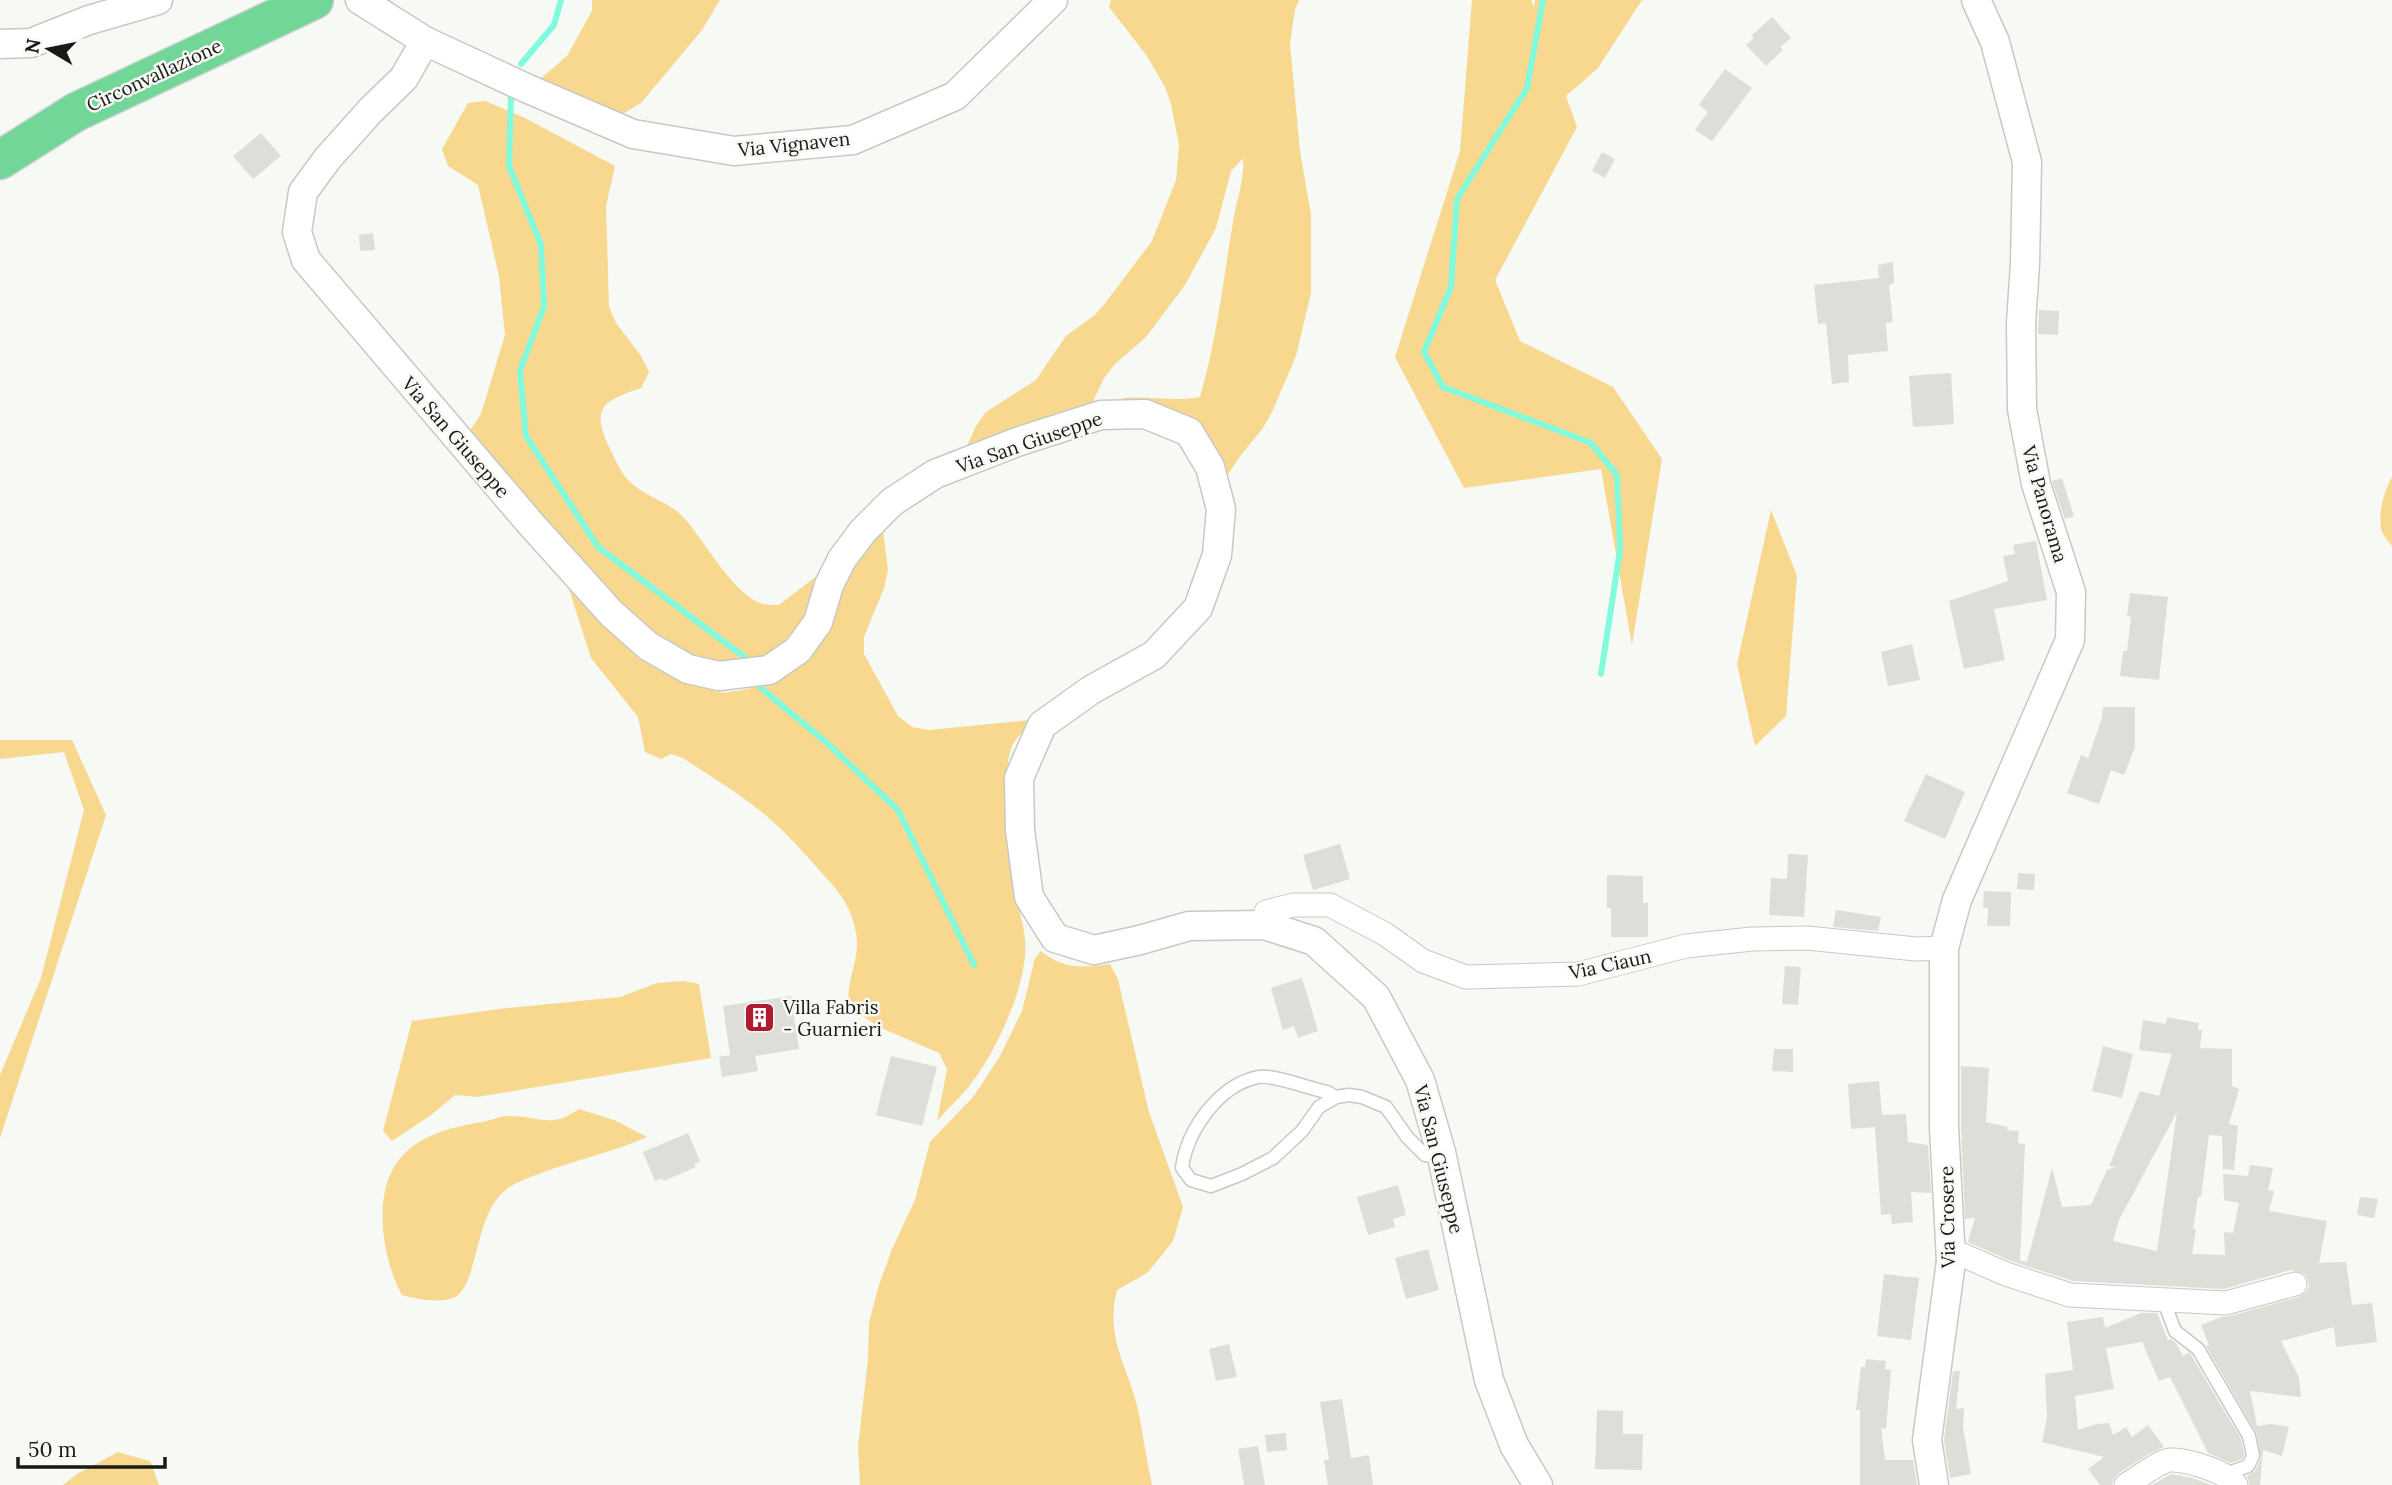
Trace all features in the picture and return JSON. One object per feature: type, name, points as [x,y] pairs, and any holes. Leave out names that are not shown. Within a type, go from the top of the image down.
[{"type":"highway","name":"Circonvallazione","points":[[0,160],[76,112],[314,0]]},
{"type":"street","points":[[0,44],[32,43],[89,20],[159,0]]},
{"type":"street","name":"Via Vignaven","points":[[425,41],[633,134],[734,152],[852,140],[955,96],[1054,0]]},
{"type":"street","name":"Via Panorama","points":[[1944,948],[1957,900],[2070,640],[2071,593],[2036,484],[2022,409],[2021,323],[2027,162],[1995,42],[1976,0]]},
{"type":"street","points":[[363,1],[425,41]]},
{"type":"street","name":"Via San Giuseppe","points":[[425,41],[404,78],[370,110],[303,192],[297,232],[306,260],[530,523],[611,613],[648,646],[688,669],[719,676],[769,670],[798,650],[817,622],[829,586],[842,559],[863,531],[892,502],[935,474],[1017,442],[1101,415],[1145,414],[1189,432],[1210,467],[1221,509],[1217,555],[1198,608],[1154,655],[1091,690],[1042,725],[1019,778],[1020,830],[1029,897],[1055,938],[1094,950],[1189,926],[1264,925],[1314,941],[1376,998],[1420,1080],[1442,1157],[1489,1380],[1514,1445],[1538,1485]]},
{"type":"street","name":"Via Ciaun","points":[[1264,925],[1266,912],[1293,905],[1330,905],[1385,934],[1423,961],[1465,977],[1578,974],[1686,946],[1752,939],[1807,938],[1916,949],[1944,948]]},
{"type":"street","name":"Via Crosere","points":[[1934,1485],[1927,1440],[1951,1261],[1944,1127],[1944,948]]},
{"type":"street","points":[[1951,1250],[2006,1274],[2070,1296],[2226,1303],[2295,1284]]},
{"type":"street","points":[[2126,1485],[2168,1460],[2186,1462],[2231,1480]]},
{"type":"lane","points":[[1336,1097],[1327,1092],[1260,1076],[1242,1084],[1218,1098],[1192,1133],[1184,1153],[1182,1168],[1191,1180],[1211,1186],[1242,1174],[1273,1158],[1303,1131],[1319,1107],[1336,1097],[1349,1095],[1362,1097],[1386,1107],[1407,1137],[1425,1155],[1442,1157]]},
{"type":"lane","points":[[2163,1299],[2175,1331],[2198,1349],[2249,1436],[2253,1456],[2248,1466],[2231,1480]]},
{"type":"shaded area","points":[[592,0],[720,0],[702,30],[641,103],[616,118],[532,86],[567,56],[592,11]]},
{"type":"shaded area","points":[[1111,0],[1299,0],[1295,9],[1290,44],[1300,151],[1311,215],[1311,293],[1296,356],[1272,412],[1215,493],[1200,450],[1118,415],[1124,398],[1200,397],[1215,332],[1234,214],[1242,182],[1243,158],[1231,171],[1216,228],[1185,285],[1146,337],[1115,364],[1104,378],[1084,421],[961,459],[976,426],[986,412],[1036,380],[1066,336],[1095,315],[1106,302],[1152,241],[1176,180],[1179,145],[1165,87],[1147,56],[1109,7]]},
{"type":"shaded area","points":[[1472,0],[1531,0],[1534,7],[1535,0],[1642,0],[1598,68],[1566,96],[1577,127],[1495,280],[1520,341],[1613,387],[1662,459],[1632,645],[1601,469],[1464,488],[1395,357],[1460,151]]},
{"type":"shaded area","points":[[485,101],[523,117],[615,166],[606,206],[609,307],[616,323],[641,356],[649,372],[641,388],[608,403],[601,417],[605,437],[624,476],[637,488],[678,512],[731,579],[752,599],[763,604],[779,605],[818,575],[812,604],[798,626],[778,648],[755,663],[715,668],[650,637],[453,427],[471,429],[481,414],[505,335],[499,276],[478,185],[448,166],[442,149],[468,103]]},
{"type":"shaded area","points":[[2392,477],[2392,546],[2382,532],[2380,519],[2386,489]]},
{"type":"shaded area","points":[[1771,510],[1797,576],[1786,716],[1755,746],[1737,664]]},
{"type":"shaded area","points":[[883,530],[888,570],[884,588],[864,637],[864,654],[898,716],[912,727],[929,730],[1040,719],[1016,740],[1011,749],[1006,780],[1010,843],[1025,940],[1023,971],[1012,1007],[996,1044],[976,1077],[937,1121],[947,1069],[939,1053],[879,1027],[849,1007],[849,988],[857,943],[854,923],[843,898],[788,836],[746,800],[683,758],[671,754],[661,759],[645,752],[638,717],[591,658],[567,583],[610,631],[682,681],[723,693],[748,689],[788,674],[829,625],[849,576],[868,540]]},
{"type":"shaded area","points":[[0,740],[72,740],[106,815],[0,1138],[0,1075],[41,978],[84,810],[64,752],[0,759]]},
{"type":"shaded area","points":[[1041,951],[1057,961],[1073,966],[1110,964],[1118,979],[1149,1112],[1183,1207],[1173,1241],[1147,1273],[1117,1290],[1114,1306],[1115,1335],[1137,1405],[1152,1485],[860,1485],[858,1447],[868,1359],[869,1323],[878,1288],[892,1249],[915,1200],[930,1142],[974,1096],[1000,1056],[1022,1011],[1035,958]]},
{"type":"shaded area","points":[[684,981],[699,984],[711,1058],[477,1097],[455,1095],[392,1141],[383,1131],[412,1021],[620,997],[657,983]]},
{"type":"shaded area","points":[[579,1109],[614,1120],[647,1137],[511,1186],[496,1200],[488,1214],[463,1290],[455,1297],[442,1300],[402,1295],[392,1273],[386,1247],[383,1209],[389,1179],[396,1164],[407,1152],[419,1142],[448,1129],[507,1116],[560,1119]]},
{"type":"shaded area","points":[[118,1452],[150,1461],[159,1485],[63,1485],[77,1474]]},
{"type":"building","points":[[1772,17],[1791,38],[1780,47],[1783,50],[1766,66],[1746,45],[1754,38],[1751,36]]},
{"type":"building","points":[[1725,69],[1752,88],[1712,141],[1695,130],[1708,112],[1699,105]]},
{"type":"building","points":[[261,133],[281,156],[253,179],[233,156]]},
{"type":"building","points":[[1602,152],[1615,159],[1605,178],[1592,171]]},
{"type":"building","points":[[373,233],[375,250],[360,251],[359,235]]},
{"type":"building","points":[[1893,262],[1894,283],[1889,285],[1893,322],[1886,323],[1888,351],[1848,355],[1849,382],[1832,384],[1826,323],[1818,324],[1814,285],[1879,278],[1878,265]]},
{"type":"building","points":[[2039,310],[2059,311],[2058,335],[2038,334]]},
{"type":"building","points":[[1951,373],[1954,424],[1913,427],[1909,376]]},
{"type":"building","points":[[2062,478],[2074,516],[2065,519],[2052,481]]},
{"type":"building","points":[[2036,541],[2047,600],[1994,609],[2005,660],[1964,669],[1949,601],[2008,581],[2003,556],[2015,554],[2013,545]]},
{"type":"building","points":[[2130,593],[2168,597],[2159,680],[2120,676],[2123,651],[2127,651],[2131,617],[2127,616]]},
{"type":"building","points":[[1912,644],[1920,680],[1888,686],[1881,652]]},
{"type":"building","points":[[2103,707],[2135,707],[2135,747],[2124,775],[2111,770],[2099,804],[2067,793],[2081,755],[2088,758],[2102,718]]},
{"type":"building","points":[[1926,774],[1965,792],[1945,839],[1904,821]]},
{"type":"building","points":[[1340,844],[1350,879],[1313,890],[1303,855]]},
{"type":"building","points":[[1788,854],[1808,855],[1804,917],[1769,915],[1771,878],[1787,879]]},
{"type":"building","points":[[2018,873],[2035,874],[2034,890],[2017,889]]},
{"type":"building","points":[[1607,875],[1643,876],[1643,903],[1648,903],[1648,937],[1611,937],[1611,908],[1607,908]]},
{"type":"building","points":[[1984,891],[2011,892],[2010,926],[1987,926],[1988,908],[1983,908]]},
{"type":"building","points":[[1836,910],[1881,917],[1878,931],[1833,927]]},
{"type":"building","points":[[1785,966],[1801,967],[1798,1005],[1782,1004]]},
{"type":"building","points":[[1302,978],[1318,1031],[1298,1038],[1294,1026],[1283,1030],[1271,988]]},
{"type":"building","name":"Villa Fabris - Guarnieri","points":[[791,996],[799,1049],[755,1056],[758,1071],[722,1077],[719,1057],[730,1055],[723,1006]]},
{"type":"building","points":[[2167,1017],[2199,1023],[2198,1030],[2202,1030],[2200,1048],[2232,1049],[2232,1086],[2239,1089],[2229,1124],[2238,1126],[2234,1170],[2223,1169],[2222,1136],[2209,1135],[2201,1197],[2198,1197],[2193,1229],[2196,1229],[2192,1254],[2225,1255],[2224,1232],[2233,1233],[2239,1203],[2224,1200],[2223,1174],[2248,1176],[2250,1165],[2273,1168],[2268,1190],[2274,1191],[2269,1211],[2327,1221],[2319,1263],[2346,1262],[2352,1305],[2372,1303],[2377,1342],[2336,1347],[2334,1327],[2281,1341],[2299,1378],[2301,1397],[2250,1391],[2257,1426],[2272,1424],[2289,1427],[2282,1456],[2263,1450],[2260,1485],[2250,1485],[2247,1476],[2255,1471],[2261,1459],[2257,1434],[2206,1346],[2209,1345],[2201,1325],[2221,1317],[2299,1297],[2309,1287],[2304,1274],[2291,1270],[2224,1289],[2073,1281],[2011,1261],[1968,1242],[1975,1218],[1965,1219],[1961,1066],[1989,1068],[1986,1122],[2008,1127],[2007,1130],[2019,1131],[2018,1143],[2025,1144],[2020,1261],[2027,1262],[2052,1168],[2062,1207],[2091,1205],[2107,1170],[2116,1167],[2109,1166],[2140,1091],[2159,1096],[2172,1054],[2139,1050],[2143,1020],[2166,1024]],"holes":[[[2177,1112],[2157,1251],[2113,1241],[2119,1220]]]},
{"type":"building","points":[[2103,1046],[2133,1054],[2122,1098],[2092,1091]]},
{"type":"building","points":[[1774,1049],[1793,1049],[1793,1072],[1772,1071]]},
{"type":"building","points":[[891,1056],[937,1067],[922,1126],[876,1115]]},
{"type":"building","points":[[1879,1081],[1882,1115],[1906,1114],[1908,1142],[1928,1145],[1931,1193],[1911,1192],[1913,1222],[1892,1224],[1891,1214],[1881,1215],[1875,1127],[1851,1129],[1848,1084]]},
{"type":"building","points":[[688,1133],[700,1161],[694,1164],[696,1167],[664,1181],[662,1178],[655,1181],[643,1152]]},
{"type":"building","points":[[1398,1185],[1406,1215],[1393,1219],[1395,1227],[1368,1235],[1357,1197]]},
{"type":"building","points":[[2360,1197],[2378,1199],[2374,1218],[2357,1215]]},
{"type":"building","points":[[1428,1249],[1439,1290],[1406,1299],[1395,1258]]},
{"type":"building","points":[[1884,1274],[1919,1278],[1911,1340],[1877,1336]]},
{"type":"building","points":[[2141,1313],[2157,1313],[2168,1340],[2176,1343],[2183,1356],[2189,1353],[2191,1355],[2241,1439],[2244,1455],[2242,1459],[2231,1463],[2208,1453],[2170,1377],[2159,1381],[2142,1342],[2106,1348],[2114,1389],[2075,1396],[2078,1430],[2109,1423],[2113,1435],[2126,1427],[2132,1437],[2148,1425],[2164,1447],[2119,1473],[2112,1485],[2100,1485],[2088,1469],[2104,1457],[2042,1442],[2047,1418],[2045,1374],[2073,1370],[2067,1322],[2103,1317],[2105,1328]]},
{"type":"building","points":[[1229,1344],[1237,1377],[1216,1381],[1209,1349]]},
{"type":"building","points":[[1866,1359],[1886,1361],[1885,1369],[1891,1370],[1886,1429],[1881,1428],[1885,1460],[1913,1460],[1917,1485],[1860,1485],[1860,1410],[1856,1410],[1861,1367],[1865,1367]]},
{"type":"building","points":[[1953,1371],[1960,1371],[1956,1409],[1964,1408],[1963,1427],[1971,1474],[1950,1478],[1944,1440]]},
{"type":"building","points":[[1342,1399],[1351,1458],[1369,1455],[1373,1485],[1328,1485],[1324,1460],[1329,1460],[1320,1402]]},
{"type":"building","points":[[1597,1410],[1623,1411],[1623,1434],[1643,1434],[1642,1470],[1595,1469]]},
{"type":"building","points":[[1286,1433],[1287,1450],[1267,1452],[1265,1435]]},
{"type":"building","points":[[1258,1446],[1265,1485],[1244,1485],[1238,1449]]},
{"type":"building","points":[[2172,1474],[2192,1478],[2212,1485],[2152,1485]]},
{"type":"waterway","points":[[521,64],[554,25],[561,0]]},
{"type":"waterway","points":[[1543,0],[1527,88],[1457,199],[1451,287],[1424,352],[1443,387],[1591,443],[1617,475],[1620,550],[1601,674]]},
{"type":"waterway","points":[[511,94],[509,166],[541,245],[544,306],[520,371],[526,436],[598,547],[747,659]]},
{"type":"waterway","points":[[761,688],[828,744],[898,810],[974,965]]},
{"type":"place","name":"Villa Fabris - Guarnieri","points":[[760,1018]]}]
